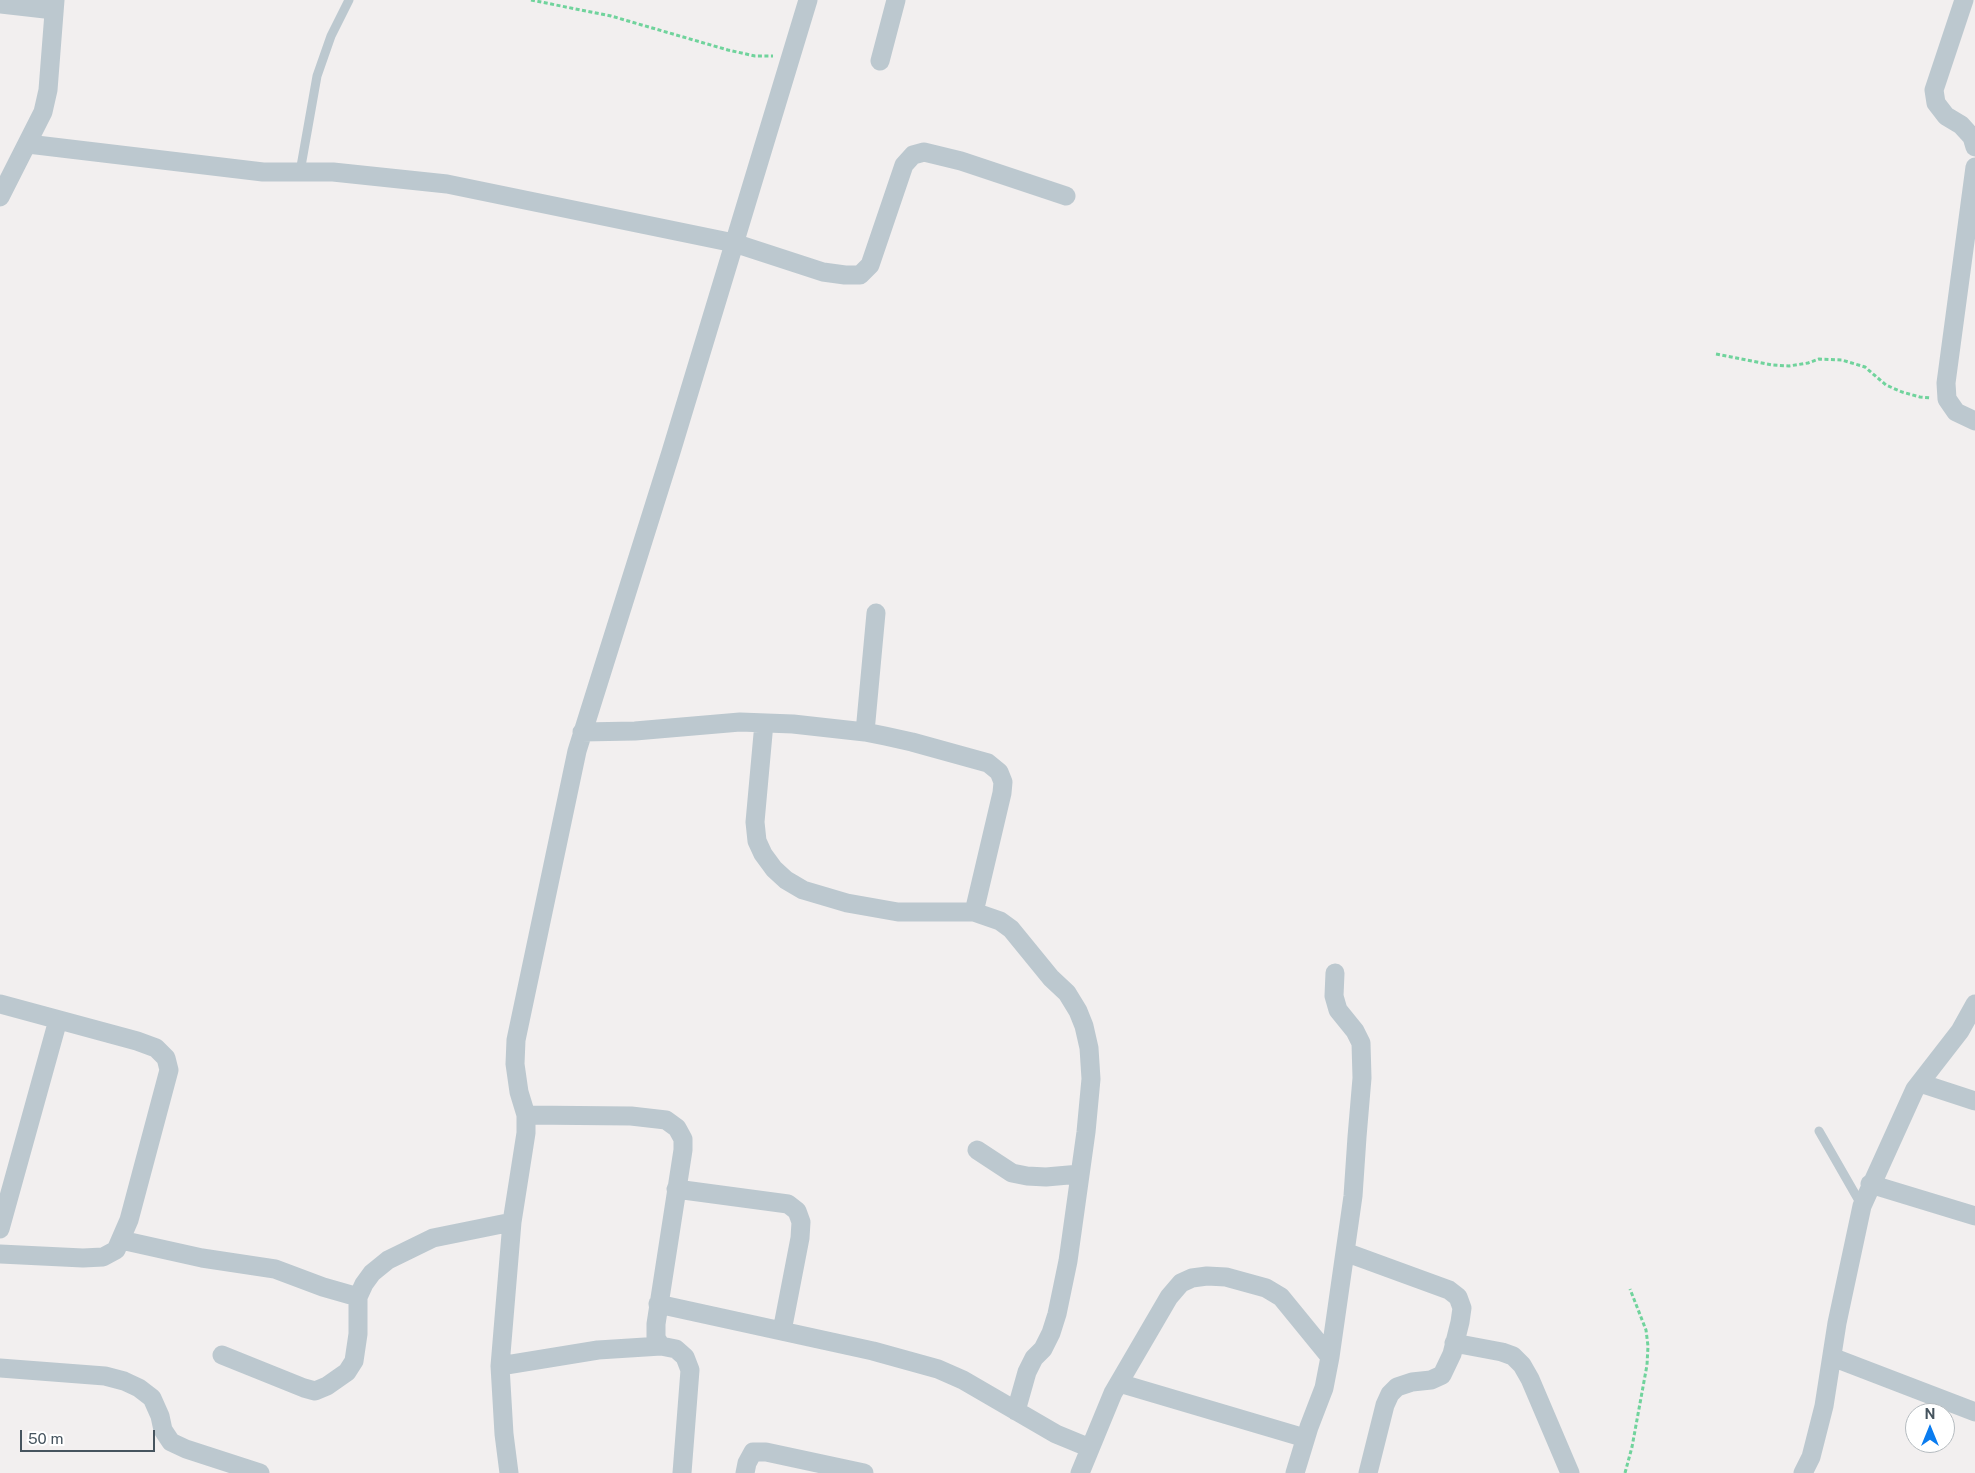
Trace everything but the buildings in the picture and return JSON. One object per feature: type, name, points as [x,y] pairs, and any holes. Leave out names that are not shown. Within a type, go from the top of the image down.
[{"type":"street","points":[[509,1473],[504,1434],[500,1366],[512,1222],[526,1133],[526,1115],[519,1092],[515,1064],[516,1040],[582,732],[672,452],[808,0]]},
{"type":"street","points":[[880,60],[896,0]]},
{"type":"street","points":[[1964,0],[1934,90],[1936,103],[1946,116],[1961,126],[1972,137],[1975,147]]},
{"type":"street","points":[[0,4],[54,5],[48,90],[43,112],[0,198]]},
{"type":"street","points":[[28,144],[263,172],[363,174],[447,184],[734,243],[823,272],[860,275],[870,266],[904,165],[913,155],[924,152],[961,161],[1066,196]]},
{"type":"street","points":[[1975,167],[1946,383],[1947,399],[1956,412],[1975,421]]},
{"type":"street","points":[[865,732],[876,613]]},
{"type":"street","points":[[582,732],[635,731],[740,722],[764,723],[865,732],[912,742],[988,763],[1000,772],[1003,782],[1002,793],[974,912]]},
{"type":"street","points":[[764,723],[755,822],[757,841],[763,854],[774,869],[786,880],[803,890],[822,897],[898,912],[974,912],[1000,921],[1011,930],[1051,978],[1067,994],[1078,1011],[1084,1026],[1089,1048],[1091,1079],[1086,1132],[1068,1261],[1058,1314],[1043,1350],[1034,1358],[1027,1372],[1016,1411]]},
{"type":"street","points":[[1295,1473],[1305,1438],[1324,1388],[1353,1196],[1362,1060],[1361,1043],[1355,1031],[1338,1010],[1334,996],[1335,973]]},
{"type":"street","points":[[0,1004],[156,1048],[166,1058],[169,1070],[129,1220],[116,1250],[103,1256],[84,1258],[0,1254]]},
{"type":"street","points":[[1803,1473],[1811,1457],[1817,1437],[1824,1406],[1836,1323],[1862,1206],[1870,1184],[1915,1089],[1960,1031],[1975,1004]]},
{"type":"street","points":[[0,1229],[58,1020]]},
{"type":"street","points":[[1920,1083],[1975,1101]]},
{"type":"street","points":[[526,1115],[631,1116],[666,1120],[677,1128],[683,1138],[658,1304],[656,1338],[661,1346]]},
{"type":"street","points":[[977,1150],[1007,1170],[1027,1176],[1080,1174]]},
{"type":"street","points":[[1870,1184],[1975,1216]]},
{"type":"street","points":[[676,1190],[788,1204],[796,1211],[801,1222],[800,1238],[782,1331]]},
{"type":"street","points":[[222,1355],[304,1388],[315,1390],[327,1386],[346,1372],[354,1361],[358,1334],[358,1297],[372,1273],[388,1260],[433,1238],[512,1222]]},
{"type":"street","points":[[121,1240],[202,1258],[275,1269],[358,1297]]},
{"type":"street","points":[[1345,1252],[1433,1284],[1458,1297],[1462,1308],[1454,1343],[1442,1375],[1431,1380],[1412,1382],[1397,1387],[1390,1394],[1385,1405],[1368,1473]]},
{"type":"street","points":[[1080,1473],[1113,1393],[1169,1297],[1181,1283],[1192,1278],[1207,1276],[1226,1277],[1266,1288],[1281,1297],[1330,1357]]},
{"type":"street","points":[[658,1304],[900,1358],[938,1369],[963,1380],[1056,1434],[1090,1448]]},
{"type":"street","points":[[1454,1343],[1502,1352],[1513,1356],[1522,1365],[1530,1379],[1570,1473]]},
{"type":"street","points":[[500,1366],[598,1350],[661,1346],[676,1350],[685,1357],[690,1370],[682,1473]]},
{"type":"street","points":[[1832,1357],[1975,1412]]},
{"type":"street","points":[[0,1368],[105,1376],[124,1381],[139,1388],[152,1398],[164,1430],[171,1442],[186,1449],[260,1473]]},
{"type":"street","points":[[1119,1382],[1305,1438]]},
{"type":"street","points":[[745,1473],[747,1463],[753,1452],[766,1452],[864,1473]]},
{"type":"lane","points":[[300,172],[317,76],[331,36],[349,0]]},
{"type":"lane","points":[[1819,1131],[1862,1206]]},
{"type":"path","points":[[531,0],[611,16],[755,56],[791,57]]},
{"type":"path","points":[[1716,354],[1780,365],[1808,363],[1820,359],[1842,360],[1865,367],[1886,385],[1902,392],[1920,397],[1947,399]]},
{"type":"path","points":[[1625,1473],[1634,1439],[1647,1365],[1648,1346],[1646,1330],[1630,1289]]}]
